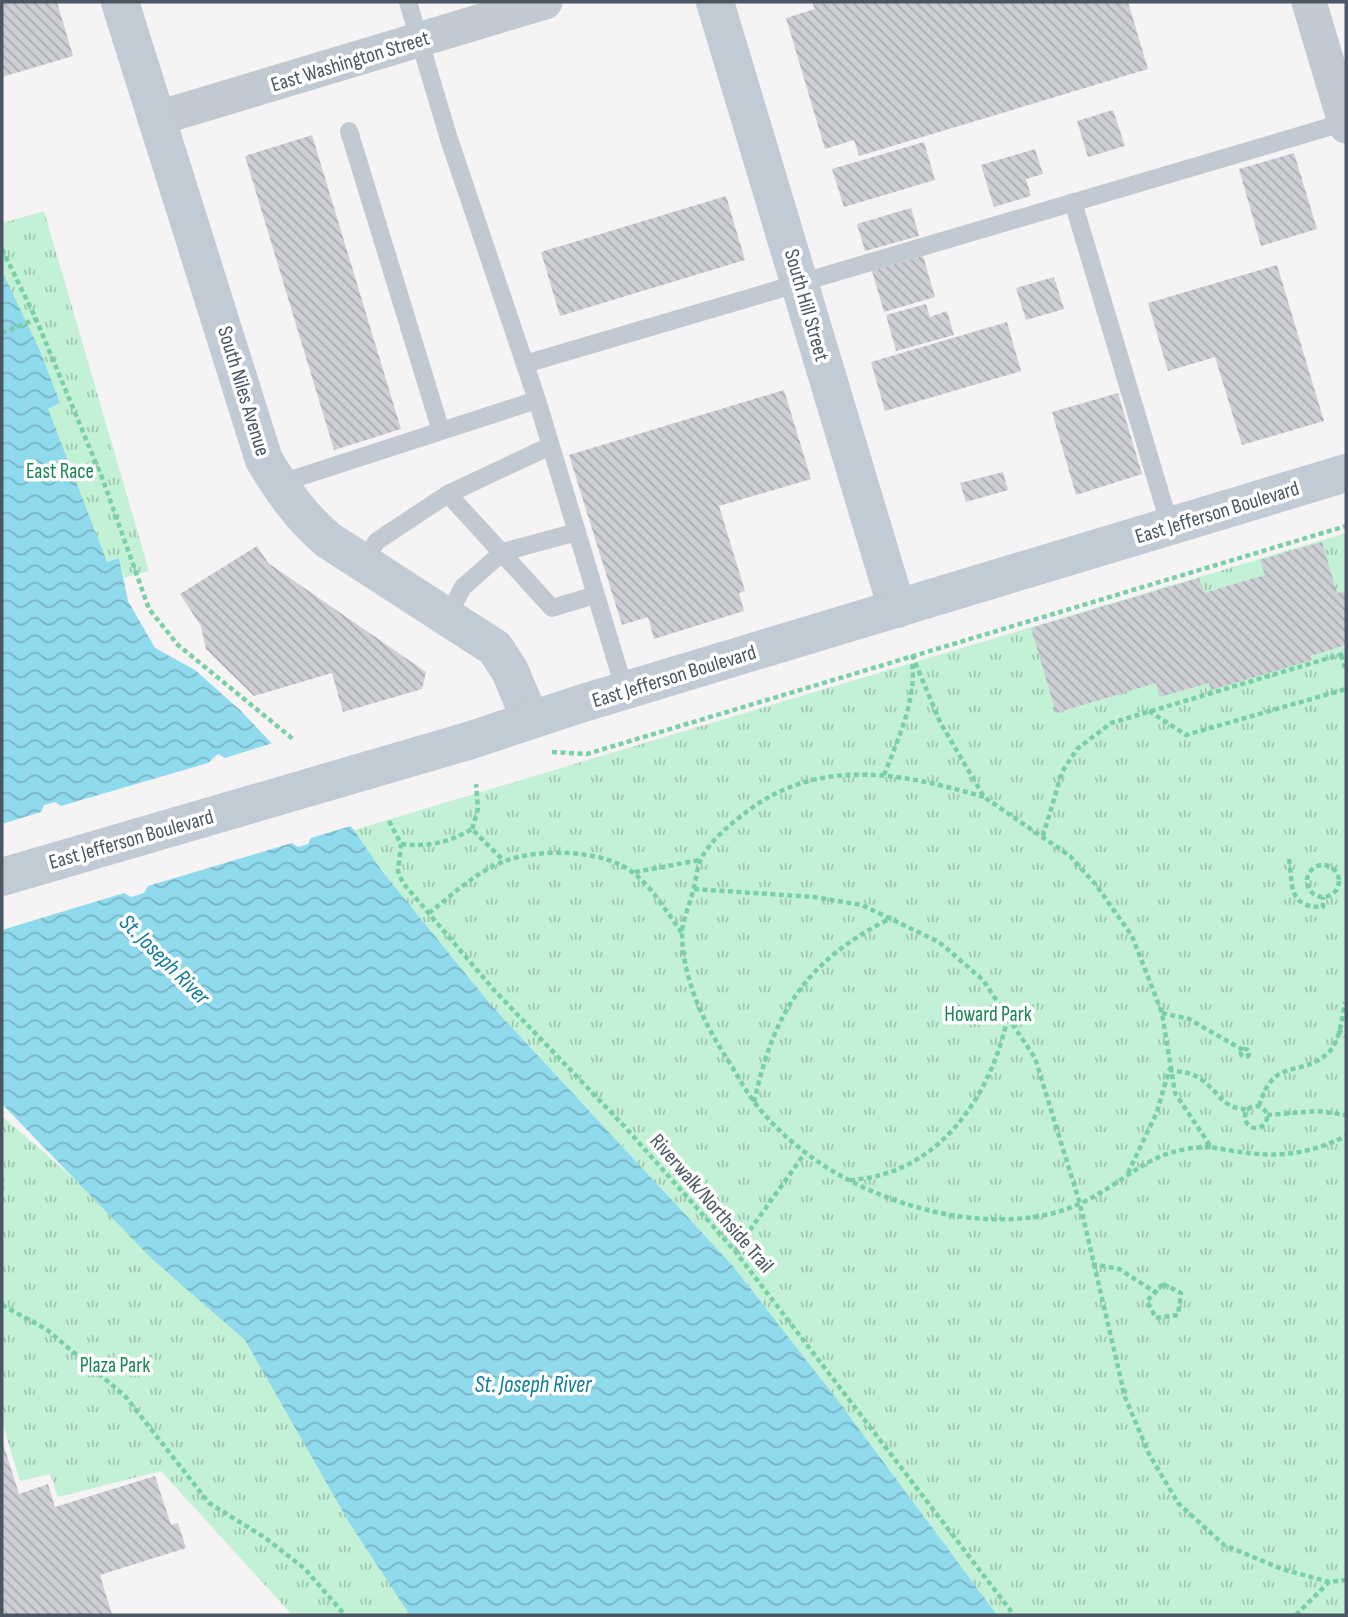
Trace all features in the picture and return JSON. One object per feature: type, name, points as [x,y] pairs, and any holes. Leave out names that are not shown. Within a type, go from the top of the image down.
[{"type":"street","name":"South Niles Avenue","points":[[120,2],[264,460],[278,484],[312,526],[362,562],[448,615],[495,648],[510,671],[530,719]]},
{"type":"street","name":"East Washington Street","points":[[155,119],[545,2]]},
{"type":"street","name":"South Hill Street","points":[[715,2],[897,609]]},
{"type":"street","points":[[1309,2],[1346,123]]},
{"type":"street","name":"East Jefferson Boulevard","points":[[2,877],[468,741],[530,719],[1346,473]]},
{"type":"lane","points":[[408,2],[476,222],[537,400],[625,691]]},
{"type":"lane","points":[[525,364],[1346,123]]},
{"type":"lane","points":[[349,131],[441,431]]},
{"type":"lane","points":[[1073,202],[1170,526]]},
{"type":"lane","points":[[278,484],[537,400]]},
{"type":"lane","points":[[362,562],[377,541],[448,495],[550,446]]},
{"type":"lane","points":[[448,495],[552,608],[595,595]]},
{"type":"lane","points":[[448,615],[463,587],[503,552],[577,532]]},
{"type":"path","points":[[2,248],[36,319],[103,480],[149,610],[178,645],[293,738]]},
{"type":"path","points":[[2,333],[36,319]]},
{"type":"path","points":[[587,754],[1346,526]]},
{"type":"path","points":[[1043,836],[1062,772],[1077,749],[1111,723],[1344,654],[1346,671]]},
{"type":"path","points":[[884,775],[898,742],[912,685],[912,655]]},
{"type":"path","points":[[912,655],[940,722],[984,796]]},
{"type":"path","points":[[1149,711],[1185,735],[1346,689]]},
{"type":"path","points":[[1211,1147],[1175,1093],[1169,1070],[1162,1013],[1132,936],[1116,911],[1070,856],[984,796],[912,778],[884,775],[834,776],[797,783],[764,799],[728,827],[701,860],[682,933],[690,982],[715,1040],[754,1102],[805,1153],[849,1181],[898,1203],[951,1215],[997,1219],[1040,1217],[1080,1204],[1161,1154],[1188,1147],[1211,1147],[1253,1155],[1289,1156],[1330,1144],[1346,1136]]},
{"type":"path","points":[[401,844],[436,845],[472,829],[478,808],[477,784]]},
{"type":"path","name":"Riverwalk/Northside Trail","points":[[389,821],[401,844],[398,871],[403,883],[494,990],[625,1127],[735,1251],[1014,1615]]},
{"type":"path","points":[[472,829],[504,861]]},
{"type":"path","points":[[429,913],[471,880],[504,861],[545,853],[589,854],[634,872],[682,933]]},
{"type":"path","points":[[1289,859],[1293,894],[1303,903],[1315,907],[1323,907],[1323,897]]},
{"type":"path","points":[[634,872],[701,860]]},
{"type":"path","points":[[1323,897],[1309,890],[1306,880],[1310,870],[1325,864],[1338,875]]},
{"type":"path","points":[[1338,875],[1346,872]]},
{"type":"path","points":[[1323,897],[1336,890],[1338,875]]},
{"type":"path","points":[[694,889],[814,897],[862,905],[939,942],[983,980],[1035,1058],[1080,1204],[1125,1398],[1149,1454],[1178,1503],[1224,1545],[1282,1569],[1329,1581],[1346,1580]]},
{"type":"path","points":[[754,1102],[764,1059],[777,1023],[799,988],[831,954],[890,919]]},
{"type":"path","points":[[1259,1107],[1263,1092],[1278,1074],[1314,1062],[1328,1053],[1335,1043],[1345,1002]]},
{"type":"path","points":[[1162,1013],[1189,1018],[1243,1050]]},
{"type":"path","points":[[849,1181],[875,1179],[897,1172],[924,1156],[950,1133],[977,1100],[1003,1037],[1008,1015]]},
{"type":"path","points":[[1338,1030],[1346,1037]]},
{"type":"path","points":[[1169,1070],[1188,1072],[1201,1078],[1224,1105],[1249,1109],[1259,1107]]},
{"type":"path","points":[[1128,1173],[1157,1112],[1169,1070]]},
{"type":"path","points":[[1259,1107],[1267,1115],[1318,1111],[1346,1115]]},
{"type":"path","points":[[1249,1109],[1245,1120],[1253,1128],[1264,1125],[1267,1115]]},
{"type":"path","points":[[735,1251],[805,1153]]},
{"type":"path","points":[[2,1177],[2,1193]]},
{"type":"path","points":[[1092,1264],[1119,1269],[1155,1292]]},
{"type":"path","points":[[1163,1284],[1181,1293],[1178,1315],[1156,1318],[1147,1301],[1155,1292],[1163,1284]]},
{"type":"path","points":[[2,1305],[46,1329],[125,1396],[209,1503],[264,1536],[305,1569],[345,1615]]},
{"type":"path","points":[[1296,1615],[1329,1581]]},
{"type":"green space","name":"East Race","points":[[44,211],[149,571],[124,578],[119,558],[107,562],[2,508],[2,223]]},
{"type":"green space","name":"Howard Park","points":[[1346,533],[1346,1615],[997,1615],[839,1402],[733,1266],[491,1005],[382,871],[354,830]]},
{"type":"green space","name":"Plaza Park","points":[[2,1116],[250,1332],[421,1615],[292,1615],[161,1471],[58,1497],[50,1474],[20,1481],[2,1421]]},
{"type":"water","name":"St. Joseph River","points":[[2,271],[40,351],[60,403],[48,409],[107,562],[119,558],[128,601],[155,648],[195,670],[240,710],[354,830],[382,871],[491,1005],[733,1266],[839,1402],[997,1615],[410,1615],[350,1524],[245,1340],[152,1259],[2,1104]]},
{"type":"pier","points":[[276,742],[354,825],[311,838],[308,844],[298,847],[292,843],[148,886],[144,893],[131,897],[124,893],[2,930],[2,824],[41,812],[44,805],[55,802],[61,806],[208,763],[218,754],[225,758]]},
{"type":"building","points":[[2,2],[57,2],[73,56],[2,77]]},
{"type":"building","points":[[812,2],[1128,2],[1148,69],[859,156],[854,140],[825,149],[786,18],[815,9]]},
{"type":"building","points":[[1113,110],[1125,146],[1088,157],[1077,121]]},
{"type":"building","points":[[312,135],[401,429],[334,450],[245,156]]},
{"type":"building","points":[[924,142],[935,180],[844,207],[832,169]]},
{"type":"building","points":[[1035,149],[1043,174],[1026,179],[1031,196],[994,207],[981,165]]},
{"type":"building","points":[[1294,153],[1317,229],[1261,246],[1239,169]]},
{"type":"building","points":[[726,196],[745,260],[560,316],[541,252]]},
{"type":"building","points":[[911,208],[919,236],[865,251],[857,224]]},
{"type":"building","points":[[923,256],[935,297],[884,312],[872,271]]},
{"type":"building","points":[[1277,265],[1324,421],[1242,445],[1215,357],[1168,371],[1148,303]]},
{"type":"building","points":[[1054,277],[1064,309],[1026,320],[1016,288]]},
{"type":"building","points":[[926,304],[930,317],[947,311],[954,335],[896,351],[886,315]]},
{"type":"building","points":[[1007,322],[1021,371],[885,411],[871,362]]},
{"type":"building","points":[[784,390],[811,479],[719,506],[745,591],[739,593],[744,611],[654,639],[648,617],[622,625],[569,455]]},
{"type":"building","points":[[1118,393],[1142,474],[1076,495],[1052,412]]},
{"type":"building","points":[[1003,472],[1008,490],[966,502],[960,483]]},
{"type":"building","points":[[1322,542],[1337,593],[1346,591],[1346,645],[1310,656],[1312,660],[1211,690],[1209,683],[1160,697],[1156,683],[1056,713],[1031,628],[1199,578],[1204,593],[1265,575],[1260,560]]},
{"type":"building","points":[[257,546],[268,563],[426,672],[422,689],[343,712],[332,673],[254,696],[206,649],[201,626],[180,594]]},
{"type":"building","points":[[2,1440],[19,1494],[48,1484],[55,1507],[155,1476],[171,1525],[178,1523],[186,1548],[100,1575],[112,1615],[2,1615]]}]
